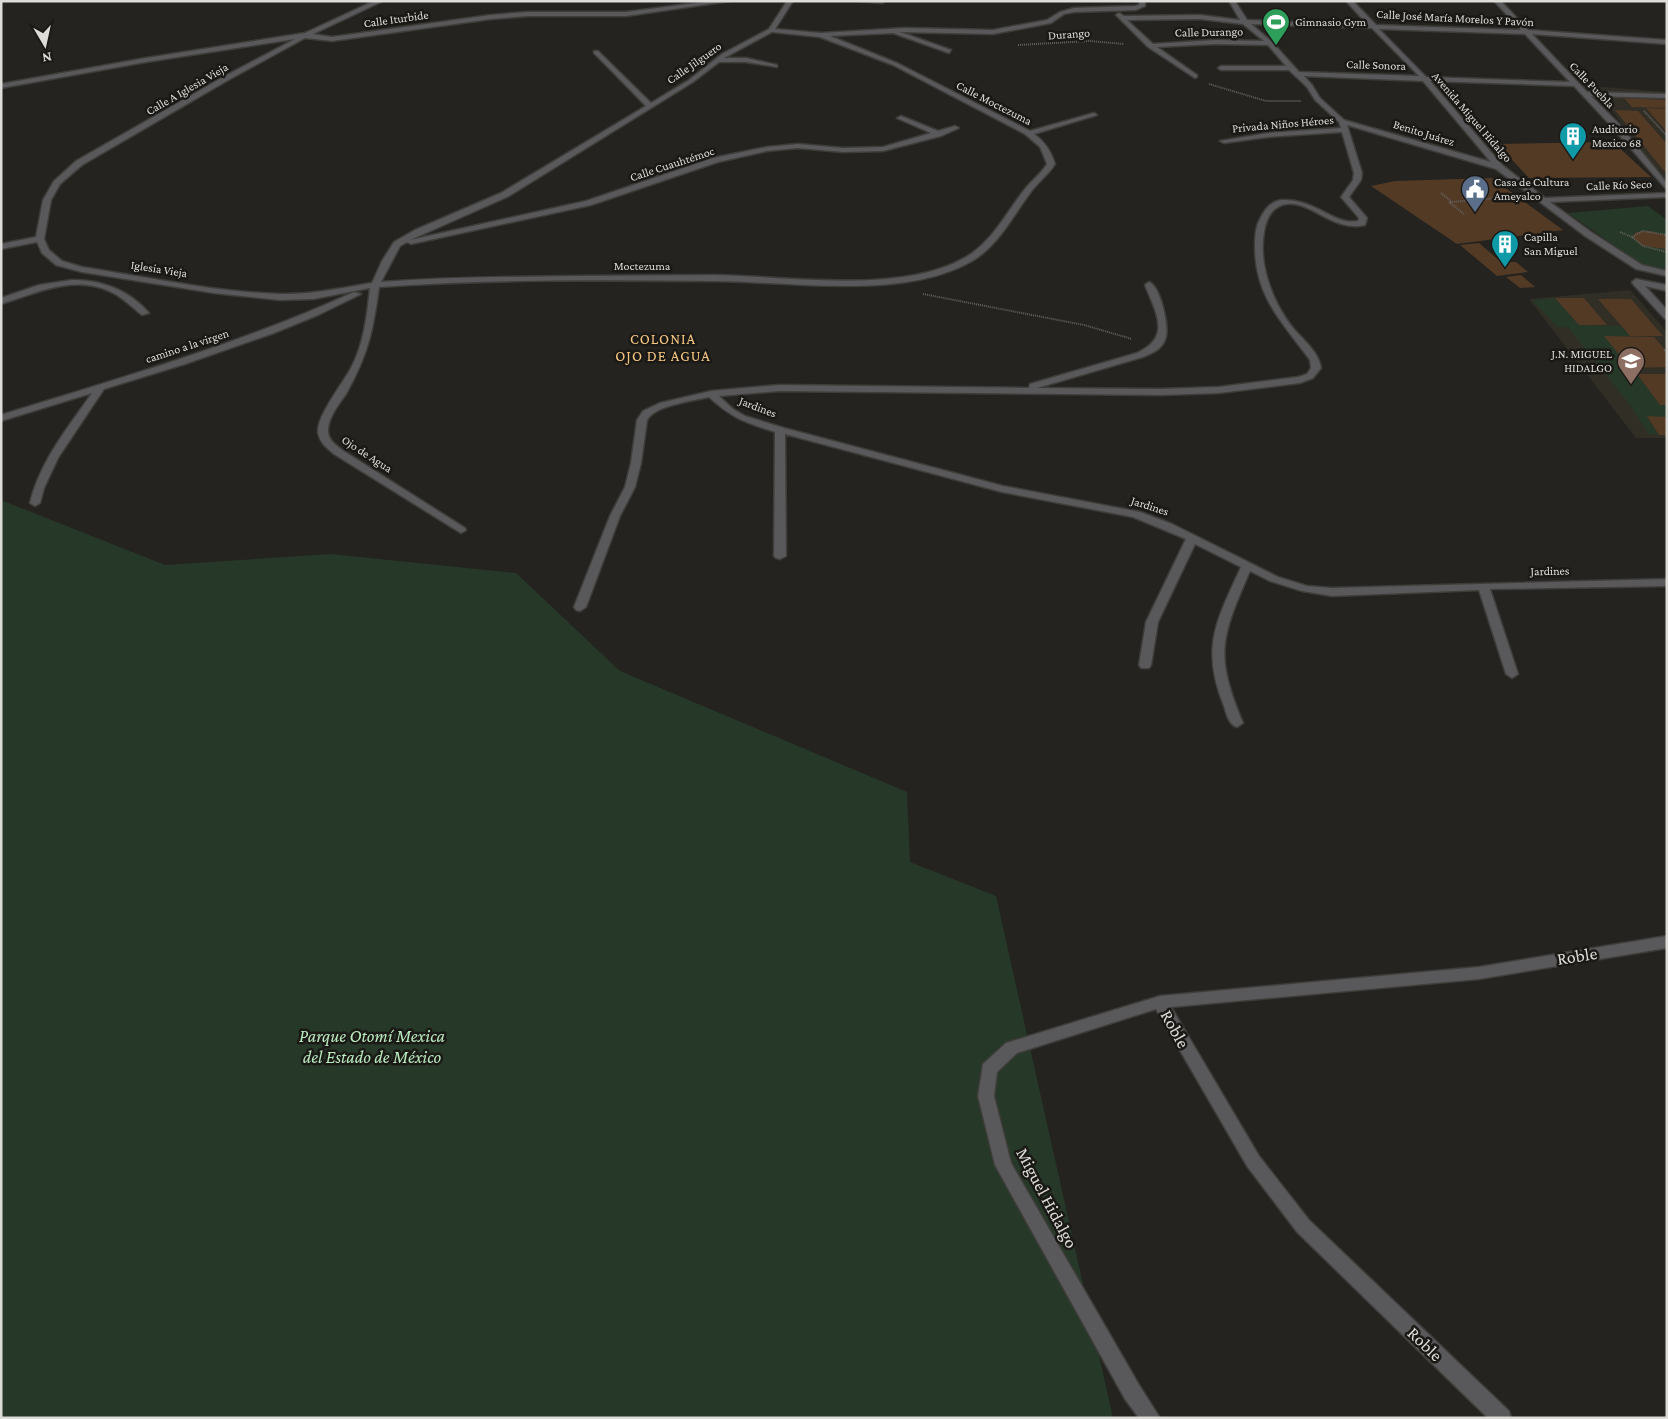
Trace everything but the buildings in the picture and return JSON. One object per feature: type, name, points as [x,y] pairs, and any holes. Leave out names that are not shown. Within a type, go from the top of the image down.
[{"type":"street","points":[[1,86],[146,60],[306,35],[380,1]]},
{"type":"street","name":"Calle Iturbide","points":[[306,35],[332,39],[492,17],[528,14],[626,14],[728,1]]},
{"type":"street","points":[[790,1],[771,30],[821,35],[889,30],[992,32],[1052,21],[1062,13],[1074,10],[1140,7],[1142,1]]},
{"type":"street","points":[[861,1],[882,1]]},
{"type":"street","points":[[1232,1],[1245,22],[1270,43],[1310,86],[1317,99],[1342,121],[1345,130]]},
{"type":"street","name":"Avenida Miguel Hidalgo","points":[[1349,1],[1424,78],[1499,167],[1588,234],[1639,267],[1667,274]]},
{"type":"street","name":"Calle Puebla","points":[[1497,1],[1616,126],[1667,188]]},
{"type":"street","points":[[1114,9],[1150,46],[1175,65],[1195,76]]},
{"type":"street","name":"Calle José María Morelos Y Pavón","points":[[1122,18],[1200,17],[1245,22],[1526,32],[1667,42]]},
{"type":"street","name":"Calle Jilguero","points":[[375,285],[386,261],[398,244],[418,232],[504,195],[691,81],[717,60],[748,41],[771,30]]},
{"type":"street","points":[[889,30],[949,51]]},
{"type":"street","name":"Calle A Iglesia Vieja","points":[[40,239],[47,200],[57,183],[79,163],[306,35]]},
{"type":"street","name":"Calle Moctezuma","points":[[821,35],[895,64],[1029,133],[1049,152],[1051,164],[1044,175],[1029,190],[991,243],[969,259],[942,271],[908,279]]},
{"type":"street","name":"Calle Durango","points":[[1150,46],[1215,42],[1270,43]]},
{"type":"street","points":[[596,52],[650,106]]},
{"type":"street","points":[[717,60],[746,60],[775,66]]},
{"type":"street","name":"Calle Sonora","points":[[1221,68],[1574,84]]},
{"type":"street","points":[[1584,94],[1667,96]]},
{"type":"street","points":[[1029,133],[1094,114]]},
{"type":"street","points":[[901,118],[938,134]]},
{"type":"street","name":"Benito Juárez","points":[[1342,121],[1499,167]]},
{"type":"street","name":"Calle Cuauhtémoc","points":[[398,244],[588,203],[716,160],[767,149],[798,146],[866,150],[905,144],[955,128]]},
{"type":"street","name":"Privada Niños Héroes","points":[[1224,141],[1345,130]]},
{"type":"street","name":"Jardines","points":[[711,394],[779,388],[1219,390],[1300,380],[1310,376],[1316,368],[1314,360],[1281,318],[1271,300],[1258,254],[1261,221],[1270,208],[1278,203],[1289,202],[1310,207],[1343,223],[1357,225],[1362,223],[1363,218],[1345,197],[1357,180],[1358,172],[1345,130]]},
{"type":"street","name":"Calle Río Seco","points":[[1543,200],[1667,195]]},
{"type":"street","points":[[1,247],[40,239]]},
{"type":"street","name":"Iglesia Vieja","points":[[40,239],[45,251],[59,263],[82,270],[214,290],[280,297],[338,293],[375,285]]},
{"type":"street","points":[[1636,282],[1639,267]]},
{"type":"street","name":"Moctezuma","points":[[375,285],[440,280],[608,278],[864,283],[908,279]]},
{"type":"street","points":[[1636,282],[1667,288]]},
{"type":"street","points":[[1636,282],[1667,316]]},
{"type":"street","points":[[1,301],[25,291],[52,284],[94,283],[113,289],[145,313]]},
{"type":"street","name":"camino a la virgen","points":[[1,418],[202,355],[286,324],[375,285]]},
{"type":"street","name":"Ojo de Agua","points":[[375,285],[369,329],[357,366],[325,421],[323,432],[326,442],[461,530]]},
{"type":"street","points":[[1019,390],[1140,355],[1154,348],[1160,342],[1163,331],[1158,309],[1148,285]]},
{"type":"street","points":[[35,502],[37,487],[45,471],[102,386]]},
{"type":"street","points":[[580,607],[615,516],[630,487],[636,463],[642,420],[646,413],[663,406],[711,394]]},
{"type":"street","name":"Jardines","points":[[711,394],[730,411],[742,418],[780,430],[1002,489],[1103,506],[1136,514],[1168,526],[1274,579],[1306,589],[1332,592],[1667,582]]},
{"type":"street","points":[[780,430],[780,556]]},
{"type":"street","points":[[1145,666],[1152,622],[1192,538]]},
{"type":"street","points":[[1238,723],[1225,696],[1217,653],[1225,617],[1247,565]]},
{"type":"street","points":[[1484,586],[1512,674]]},
{"type":"street","name":"Roble","points":[[1502,1418],[1303,1226],[1253,1161],[1160,1002],[1479,972],[1667,942]]},
{"type":"street","name":"Miguel Hidalgo","points":[[1151,1418],[1132,1392],[1004,1165],[986,1096],[990,1070],[1012,1048],[1160,1002]]},
{"type":"path","name":"Durango","points":[[992,32],[1002,40],[1015,45],[1090,41],[1150,46]]},
{"type":"path","points":[[1209,84],[1230,92],[1276,103],[1317,99]]},
{"type":"path","points":[[1642,109],[1667,136]]},
{"type":"path","points":[[1442,193],[1452,202],[1517,196]]},
{"type":"path","points":[[1452,202],[1449,202],[1464,214]]},
{"type":"path","points":[[1632,237],[1642,231],[1667,235]]},
{"type":"path","points":[[1656,249],[1667,249]]},
{"type":"path","points":[[920,294],[1084,326],[1154,348]]},
{"type":"shaded area","points":[[1578,85],[1667,92],[1667,184],[1601,96]]},
{"type":"shaded area","name":"J.N. MIGUEL HIDALGO","points":[[1630,290],[1667,332],[1667,438],[1636,438],[1529,299]]},
{"type":"green space","points":[[1648,206],[1667,220],[1667,270],[1647,268],[1568,213]]},
{"type":"green space","points":[[1555,298],[1579,325],[1621,326],[1630,336],[1605,337],[1630,368],[1634,368],[1660,405],[1667,405],[1667,417],[1647,417],[1659,435],[1649,434],[1630,405],[1569,328],[1557,327],[1532,300]]},
{"type":"green space","name":"Parque Otomí Mexica del Estado de México","points":[[1,500],[165,565],[331,554],[516,573],[620,671],[907,792],[910,862],[996,896],[1113,1418],[1,1418]]},
{"type":"place","name":"Gimnasio Gym","points":[[1276,46]]},
{"type":"place","name":"Auditorio Mexico 68","points":[[1573,160]]},
{"type":"place","name":"Casa de Cultura Ameyalco","points":[[1475,213]]},
{"type":"place","name":"Capilla San Miguel","points":[[1505,268]]},
{"type":"place","name":"J.N. MIGUEL HIDALGO","points":[[1631,385]]},
{"type":"district","name":"COLONIA OJO DE AGUA","points":[[663,348]]}]
